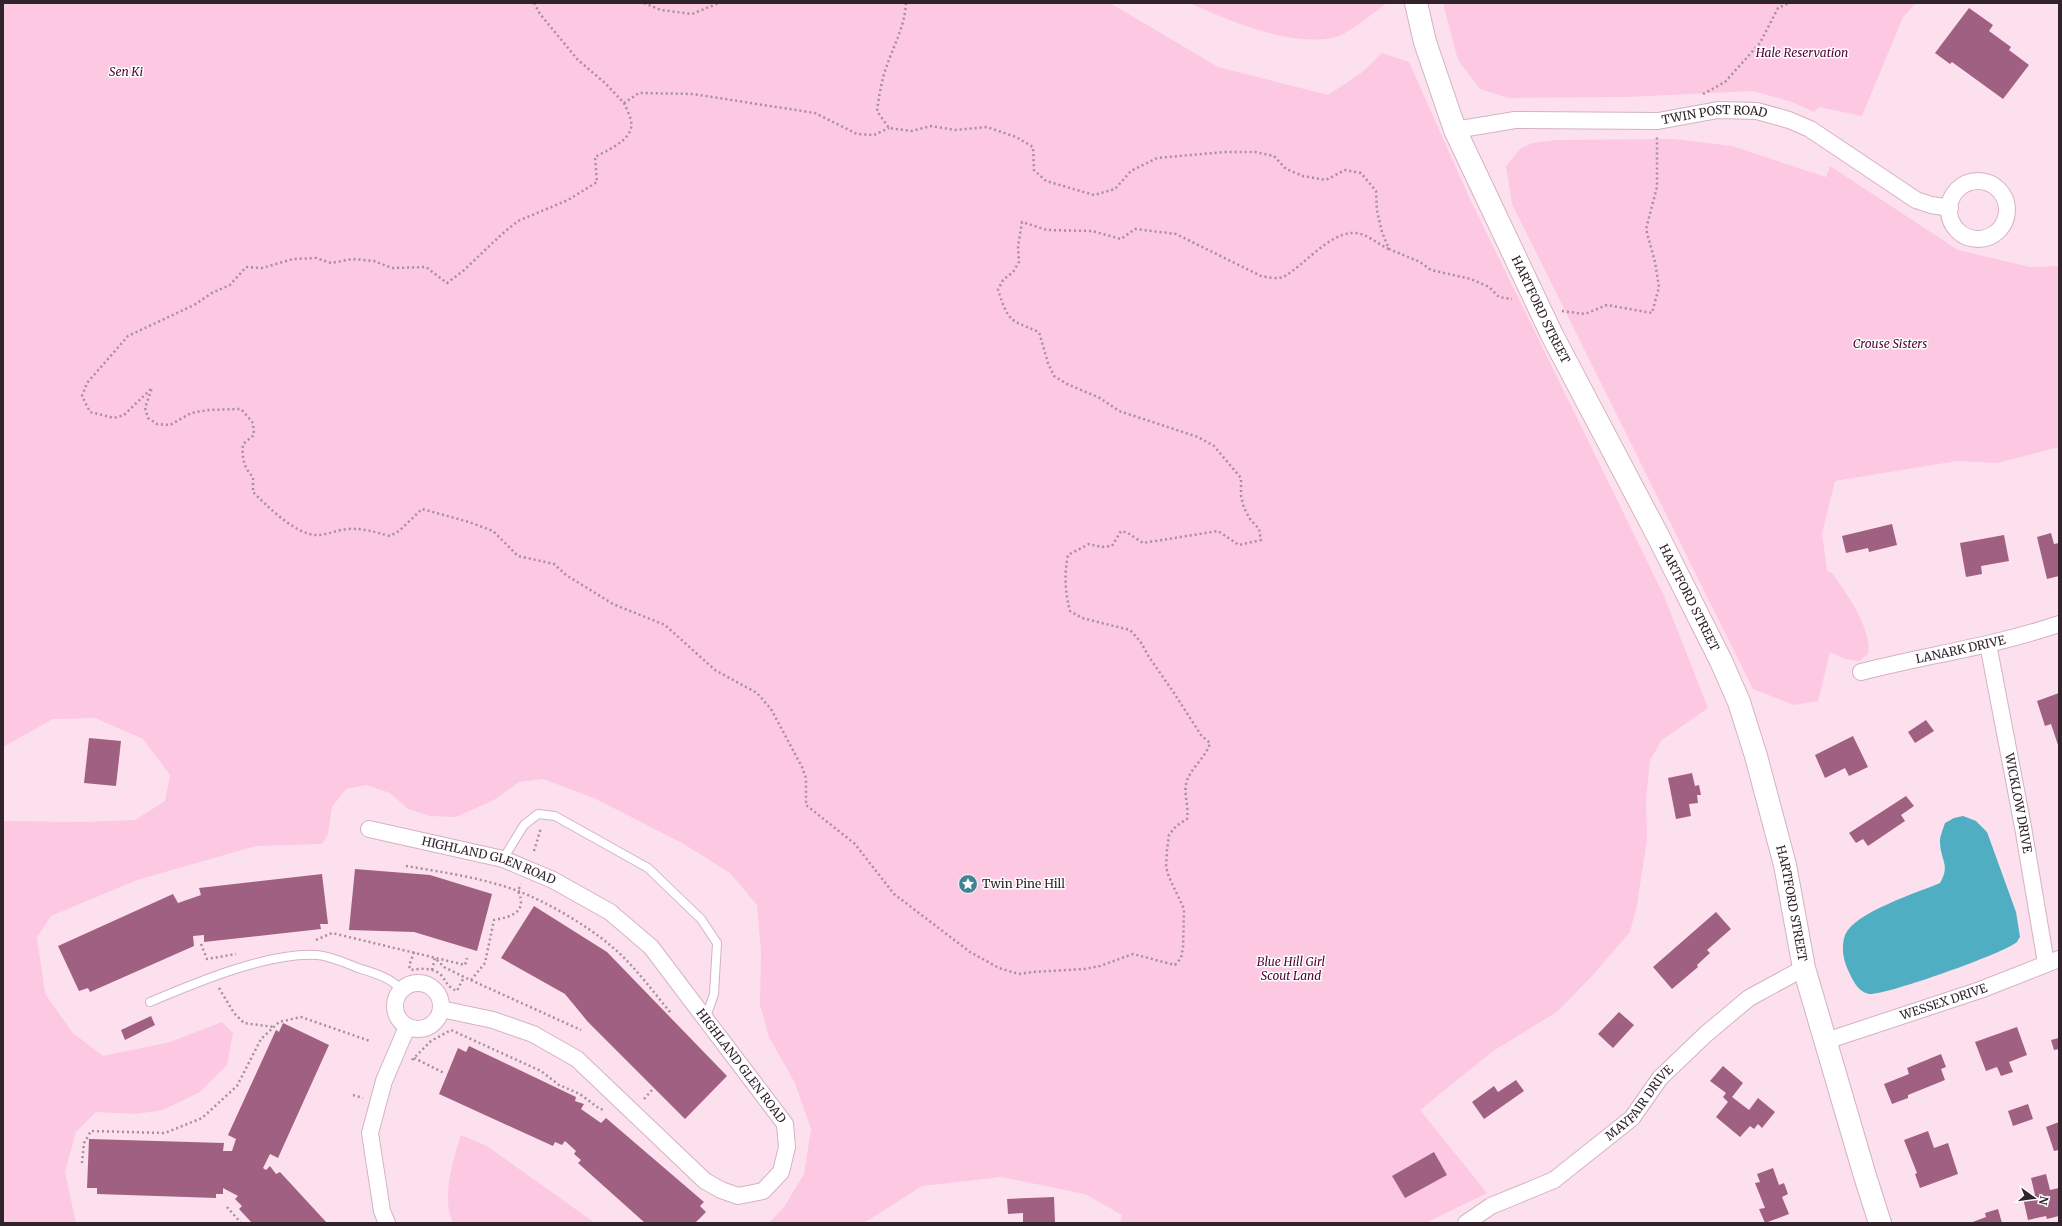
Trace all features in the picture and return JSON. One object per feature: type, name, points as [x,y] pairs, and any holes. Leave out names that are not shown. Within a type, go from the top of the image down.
[{"type":"street","name":"HARTFORD STREET","points":[[1416,3],[1428,49],[1455,130],[1537,305],[1658,536],[1721,661],[1738,702],[1756,756],[1786,865],[1804,968],[1864,1176],[1880,1223]]},
{"type":"street","name":"TWIN POST ROAD","points":[[1455,130],[1515,120],[1658,120],[1718,110],[1757,111],[1779,116],[1800,124],[1819,134],[1916,200],[1931,205],[1950,208]]},
{"type":"street","name":"LANARK DRIVE","points":[[1861,672],[1915,658],[1988,644],[2059,624]]},
{"type":"street","name":"WICKLOW DRIVE","points":[[1988,644],[2023,827],[2052,961]]},
{"type":"street","name":"HIGHLAND GLEN ROAD","points":[[369,829],[503,859],[553,880],[610,912],[651,946],[784,1124],[787,1147],[781,1172],[763,1191],[738,1196],[721,1190],[705,1181],[577,1059],[533,1034],[493,1020],[441,1009]]},
{"type":"street","name":"WESSEX DRIVE","points":[[1826,1041],[1980,990],[2052,961]]},
{"type":"street","name":"MAYFAIR DRIVE","points":[[1466,1223],[1491,1206],[1554,1180],[1632,1118],[1660,1078],[1706,1034],[1749,998],[1804,968]]},
{"type":"street","points":[[412,983],[425,983],[438,993],[441,1001],[441,1009],[439,1016],[428,1027],[414,1029],[407,1027],[395,1014],[395,1000],[402,989],[412,983]]},
{"type":"street","points":[[387,1223],[382,1211],[370,1133],[384,1081],[407,1027]]},
{"type":"lane","points":[[503,859],[524,825],[538,814],[555,816],[648,868],[701,919],[717,943],[714,994],[705,1020]]},
{"type":"lane","points":[[150,1002],[188,986],[236,970],[286,957],[318,955],[382,976],[393,981],[402,989]]},
{"type":"path","points":[[534,3],[540,14],[578,60],[605,83],[624,103],[631,122],[628,134],[621,142],[595,157],[597,182],[568,200],[518,221],[463,271],[447,283],[426,268],[392,268],[374,262],[352,259],[331,263],[316,258],[293,259],[262,268],[246,268],[230,285],[212,293],[194,305],[128,336],[87,383],[82,396],[90,412],[114,418],[124,415],[152,388],[145,408],[148,418],[157,424],[170,425],[191,414],[228,408],[241,409],[253,423],[254,435],[243,444],[242,455],[245,469],[253,477],[253,492],[276,513],[295,527],[313,534],[346,529],[366,528],[390,536],[399,531],[422,509],[469,522],[493,531],[518,556],[554,564],[566,575],[613,604],[665,625],[715,670],[744,685],[757,694],[771,708],[804,772],[806,778],[806,805],[855,844],[894,894],[920,916],[984,961],[999,968],[1019,974],[1084,969],[1100,966],[1133,954],[1176,965],[1181,958],[1183,948],[1184,909],[1166,867],[1169,835],[1176,826],[1187,819],[1186,784],[1196,766],[1208,752],[1210,743],[1201,734],[1149,657],[1140,641],[1130,630],[1082,618],[1070,611],[1065,580],[1065,567],[1068,555],[1089,544],[1101,547],[1112,546],[1121,531],[1128,533],[1143,543],[1180,538],[1201,532],[1218,531],[1239,544],[1261,540],[1259,529],[1250,519],[1244,508],[1241,496],[1241,478],[1214,446],[1198,437],[1119,411],[1100,398],[1067,384],[1054,376],[1048,363],[1040,332],[1016,323],[1007,316],[998,290],[1003,280],[1013,272],[1019,262],[1018,246],[1022,222],[1047,230],[1092,232],[1121,239],[1135,229],[1176,234],[1261,276],[1270,278],[1284,276],[1342,234],[1354,232],[1364,235],[1389,249],[1420,262],[1431,270],[1471,279],[1488,287],[1498,297],[1517,299],[1537,305],[1585,314],[1608,304],[1652,313],[1659,287],[1655,262],[1646,229],[1656,187],[1658,120]]},
{"type":"path","points":[[644,3],[661,10],[692,14],[719,3]]},
{"type":"path","points":[[890,128],[877,111],[885,70],[898,39],[906,3]]},
{"type":"path","points":[[1697,98],[1725,82],[1760,43],[1778,8],[1790,3]]},
{"type":"path","points":[[624,103],[639,93],[693,94],[815,113],[857,134],[874,135],[890,128],[912,131],[931,126],[955,130],[987,127],[1016,137],[1033,147],[1034,170],[1046,181],[1094,195],[1115,189],[1131,171],[1157,158],[1226,152],[1255,152],[1274,156],[1286,169],[1303,176],[1326,180],[1345,170],[1361,173],[1376,191],[1377,211],[1382,232],[1389,249]]},
{"type":"path","points":[[534,851],[546,815]]},
{"type":"path","points":[[406,866],[453,874],[518,891],[561,912],[610,944],[641,976],[670,1012]]},
{"type":"path","points":[[471,980],[485,962],[494,920],[512,917],[520,909],[522,898],[518,891]]},
{"type":"path","points":[[414,952],[409,966],[411,970],[432,970],[440,974],[447,986],[457,991],[464,977]]},
{"type":"path","points":[[432,970],[435,958],[444,967],[464,977],[581,1030]]},
{"type":"path","points":[[219,988],[234,1013],[244,1022],[274,1027]]},
{"type":"path","points":[[82,1163],[84,1143],[91,1131],[165,1133],[202,1118],[237,1086],[261,1038],[279,1022],[301,1018],[370,1041]]},
{"type":"path","points":[[411,1062],[431,1041],[451,1030],[542,1071],[559,1085],[580,1094],[600,1109],[608,1110]]},
{"type":"path","points":[[414,1058],[444,1072]]},
{"type":"path","points":[[641,1102],[652,1090]]},
{"type":"path","points":[[227,1207],[241,1223]]},
{"type":"green space","points":[[3,3],[1110,3],[1218,67],[1328,95],[1361,73],[1382,53],[1409,62],[1469,197],[1664,596],[1708,708],[1662,740],[1650,760],[1646,798],[1647,839],[1637,905],[1630,932],[1592,976],[1557,1012],[1493,1051],[1420,1110],[1487,1193],[1426,1223],[1120,1223],[1122,1215],[1085,1194],[1001,1177],[922,1186],[864,1223],[769,1223],[784,1207],[804,1174],[811,1129],[795,1083],[769,1037],[760,1005],[761,951],[757,905],[730,873],[682,843],[594,798],[543,779],[519,782],[494,800],[456,817],[430,816],[408,809],[390,793],[366,785],[346,789],[332,807],[328,834],[322,844],[256,846],[137,880],[51,916],[37,937],[45,994],[73,1033],[103,1056],[170,1042],[222,1022],[233,1033],[227,1065],[200,1092],[163,1110],[136,1114],[96,1112],[76,1132],[65,1172],[76,1223],[3,1223],[3,821],[82,822],[135,820],[165,801],[170,775],[143,739],[95,718],[53,719],[3,747]]},
{"type":"green space","points":[[1189,3],[1387,3],[1355,27],[1341,35],[1318,39],[1300,39],[1281,36],[1242,25]]},
{"type":"green space","name":"Hale Reservation","points":[[1443,3],[1916,3],[1903,17],[1862,116],[1819,107],[1814,112],[1792,102],[1753,91],[1627,97],[1508,98],[1480,89],[1458,60]]},
{"type":"green space","name":"Crouse Sisters","points":[[1674,139],[1732,146],[1826,177],[1830,166],[1958,250],[2030,267],[2059,266],[2059,447],[1998,463],[1957,461],[1835,481],[1822,533],[1827,571],[1832,573],[1857,612],[1866,634],[1868,654],[1859,661],[1845,659],[1830,652],[1818,701],[1794,705],[1753,689],[1512,204],[1506,166],[1521,148],[1533,143],[1557,140]]},
{"type":"green space","points":[[461,1135],[487,1146],[595,1223],[453,1223],[448,1202],[448,1191],[452,1167]]},
{"type":"water","points":[[1963,816],[1976,821],[1987,832],[2016,912],[2020,937],[2017,942],[2008,947],[1969,964],[1897,988],[1879,993],[1865,993],[1856,985],[1846,966],[1843,948],[1845,935],[1851,927],[1873,911],[1940,883],[1945,872],[1945,867],[1940,848],[1940,837],[1945,823],[1954,818]]},
{"type":"building","points":[[1969,8],[1993,25],[1989,31],[2011,47],[2009,50],[2029,65],[2003,99],[1952,62],[1950,64],[1935,53]]},
{"type":"building","points":[[1892,524],[1897,545],[1869,552],[1868,548],[1846,553],[1842,536]]},
{"type":"building","points":[[2051,533],[2054,544],[2059,543],[2059,576],[2047,579],[2037,537]]},
{"type":"building","points":[[2004,535],[2009,561],[1981,566],[1982,574],[1966,577],[1960,543]]},
{"type":"building","points":[[2059,693],[2059,748],[2051,724],[2045,726],[2037,701]]},
{"type":"building","points":[[1926,720],[1934,731],[1915,743],[1908,732]]},
{"type":"building","points":[[1853,736],[1868,767],[1849,776],[1845,768],[1825,778],[1815,755]]},
{"type":"building","points":[[89,738],[121,741],[116,786],[84,783]]},
{"type":"building","points":[[1692,773],[1695,786],[1699,785],[1701,795],[1697,795],[1698,803],[1689,804],[1691,816],[1676,819],[1668,778]]},
{"type":"building","points":[[1906,796],[1914,806],[1901,815],[1905,821],[1868,846],[1863,839],[1856,843],[1849,833]]},
{"type":"building","points":[[355,869],[430,875],[492,894],[477,951],[414,932],[349,930]]},
{"type":"building","points":[[322,874],[328,924],[320,924],[321,929],[204,942],[204,935],[193,936],[194,946],[90,992],[88,988],[79,991],[58,946],[173,894],[178,903],[201,895],[199,888]]},
{"type":"building","points":[[534,906],[607,952],[727,1076],[685,1119],[588,1022],[565,994],[501,958]]},
{"type":"building","points":[[1716,912],[1731,929],[1707,950],[1710,953],[1697,965],[1698,967],[1672,989],[1653,967]]},
{"type":"building","points":[[1619,1012],[1634,1025],[1613,1048],[1598,1034]]},
{"type":"building","points":[[151,1016],[155,1025],[125,1040],[121,1030]]},
{"type":"building","points":[[283,1023],[329,1045],[278,1158],[270,1154],[263,1168],[266,1170],[270,1166],[276,1174],[280,1172],[327,1223],[252,1223],[239,1209],[242,1206],[235,1199],[238,1196],[223,1188],[223,1194],[216,1194],[216,1198],[97,1194],[97,1188],[87,1188],[89,1139],[224,1143],[223,1151],[232,1151],[236,1139],[228,1135],[276,1030],[279,1032]]},
{"type":"building","points":[[2017,1027],[2027,1055],[2009,1062],[2013,1072],[2001,1076],[1997,1067],[1986,1071],[1975,1042]]},
{"type":"building","points":[[2059,1038],[2059,1049],[2054,1050],[2051,1040]]},
{"type":"building","points":[[469,1046],[576,1097],[575,1101],[584,1104],[581,1109],[601,1123],[606,1118],[704,1202],[700,1206],[706,1212],[695,1223],[645,1223],[578,1163],[581,1160],[574,1154],[576,1151],[565,1141],[562,1145],[555,1142],[553,1146],[439,1094],[458,1048],[466,1052]]},
{"type":"building","points":[[1941,1054],[1946,1067],[1941,1069],[1945,1080],[1908,1095],[1908,1098],[1892,1104],[1884,1084],[1909,1074],[1907,1068]]},
{"type":"building","points":[[1723,1066],[1743,1083],[1732,1097],[1749,1110],[1758,1098],[1775,1112],[1762,1128],[1758,1124],[1754,1129],[1750,1126],[1740,1137],[1716,1117],[1728,1102],[1723,1097],[1726,1093],[1710,1081]]},
{"type":"building","points":[[1516,1080],[1524,1091],[1484,1119],[1472,1102],[1494,1086],[1498,1092]]},
{"type":"building","points":[[2028,1104],[2033,1119],[2013,1126],[2008,1111]]},
{"type":"building","points":[[2059,1122],[2059,1150],[2054,1151],[2046,1127]]},
{"type":"building","points":[[1928,1131],[1934,1148],[1948,1143],[1958,1174],[1920,1188],[1915,1174],[1917,1173],[1904,1140]]},
{"type":"building","points":[[1434,1152],[1447,1175],[1405,1198],[1392,1176]]},
{"type":"building","points":[[1773,1168],[1779,1185],[1784,1183],[1788,1194],[1782,1197],[1789,1214],[1765,1223],[1759,1209],[1765,1208],[1755,1183],[1760,1182],[1757,1174]]},
{"type":"building","points":[[2046,1174],[2050,1190],[2059,1188],[2059,1216],[2047,1219],[2046,1216],[2028,1220],[2023,1198],[2035,1195],[2031,1178]]},
{"type":"building","points":[[1054,1197],[1055,1222],[1023,1223],[1023,1213],[1008,1214],[1007,1199]]},
{"type":"building","points":[[1998,1209],[2002,1223],[1970,1223],[1986,1217],[1985,1213]]},
{"type":"place","name":"Twin Pine Hill","points":[[968,884]]},
{"type":"park label","name":"Sen Ki","points":[[126,72]]},
{"type":"park label","name":"Blue Hill Girl Scout Land","points":[[1291,969]]}]
